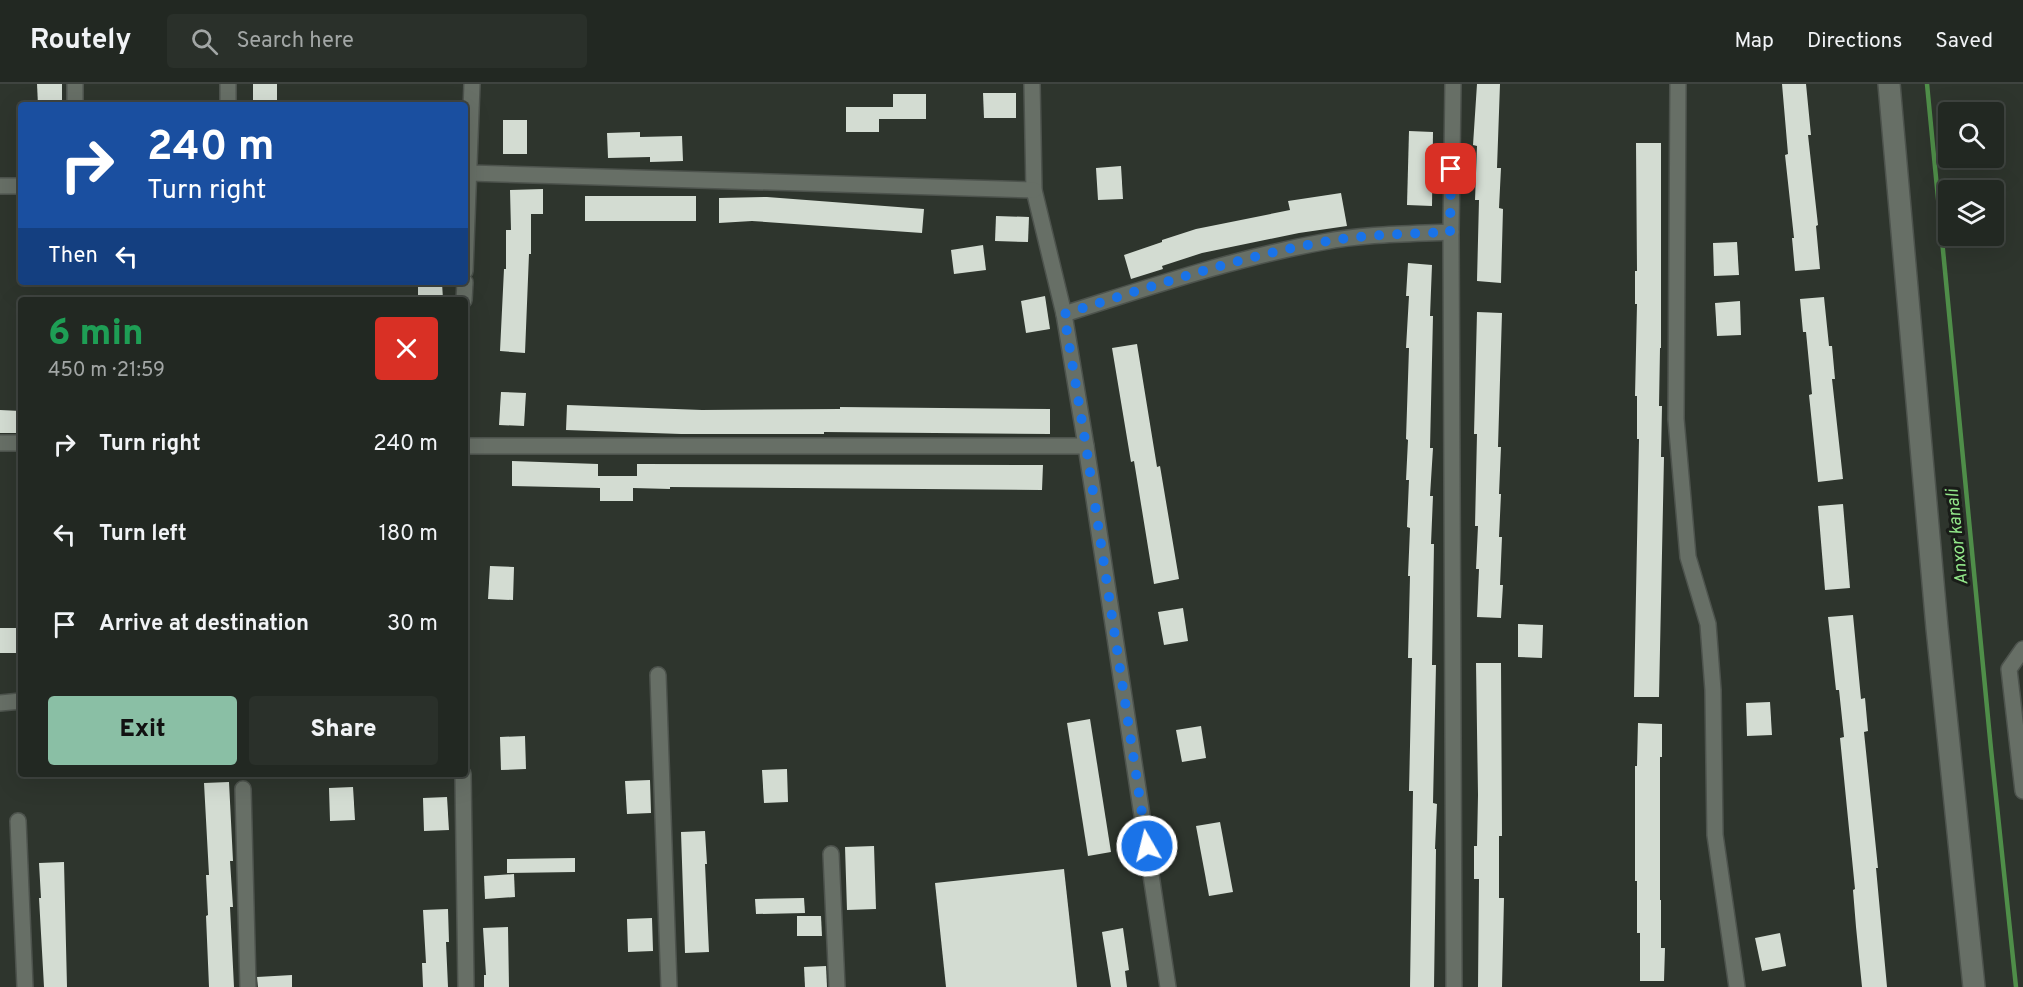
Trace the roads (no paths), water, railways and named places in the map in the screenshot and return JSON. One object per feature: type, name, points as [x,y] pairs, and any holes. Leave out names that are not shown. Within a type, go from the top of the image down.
[{"type":"street","points":[[75,84],[75,102]]},
{"type":"street","points":[[228,84],[228,102]]},
{"type":"street","points":[[468,198],[472,84]]},
{"type":"street","points":[[1032,84],[1034,190],[1064,314],[1168,987]]},
{"type":"street","points":[[1452,84],[1450,232],[1454,987]]},
{"type":"street","points":[[1678,84],[1676,419],[1688,557],[1708,624],[1713,690],[1715,835],[1737,987]]},
{"type":"street","points":[[1889,84],[1939,639],[1974,987]]},
{"type":"street","points":[[469,173],[1034,190]]},
{"type":"street","points":[[0,186],[18,186]]},
{"type":"street","points":[[1064,314],[1209,268],[1324,242],[1376,236],[1450,232]]},
{"type":"street","points":[[0,443],[18,443]]},
{"type":"street","points":[[468,446],[1086,446]]},
{"type":"street","points":[[2023,649],[2009,669],[2023,791]]},
{"type":"street","points":[[658,675],[669,987]]},
{"type":"street","points":[[0,703],[18,701]]},
{"type":"street","points":[[464,777],[466,987]]},
{"type":"street","points":[[243,789],[248,987]]},
{"type":"street","points":[[18,820],[25,987]]},
{"type":"street","points":[[831,854],[837,987]]},
{"type":"waterway","name":"Anxor kanali","points":[[1927,84],[2016,987]]}]
